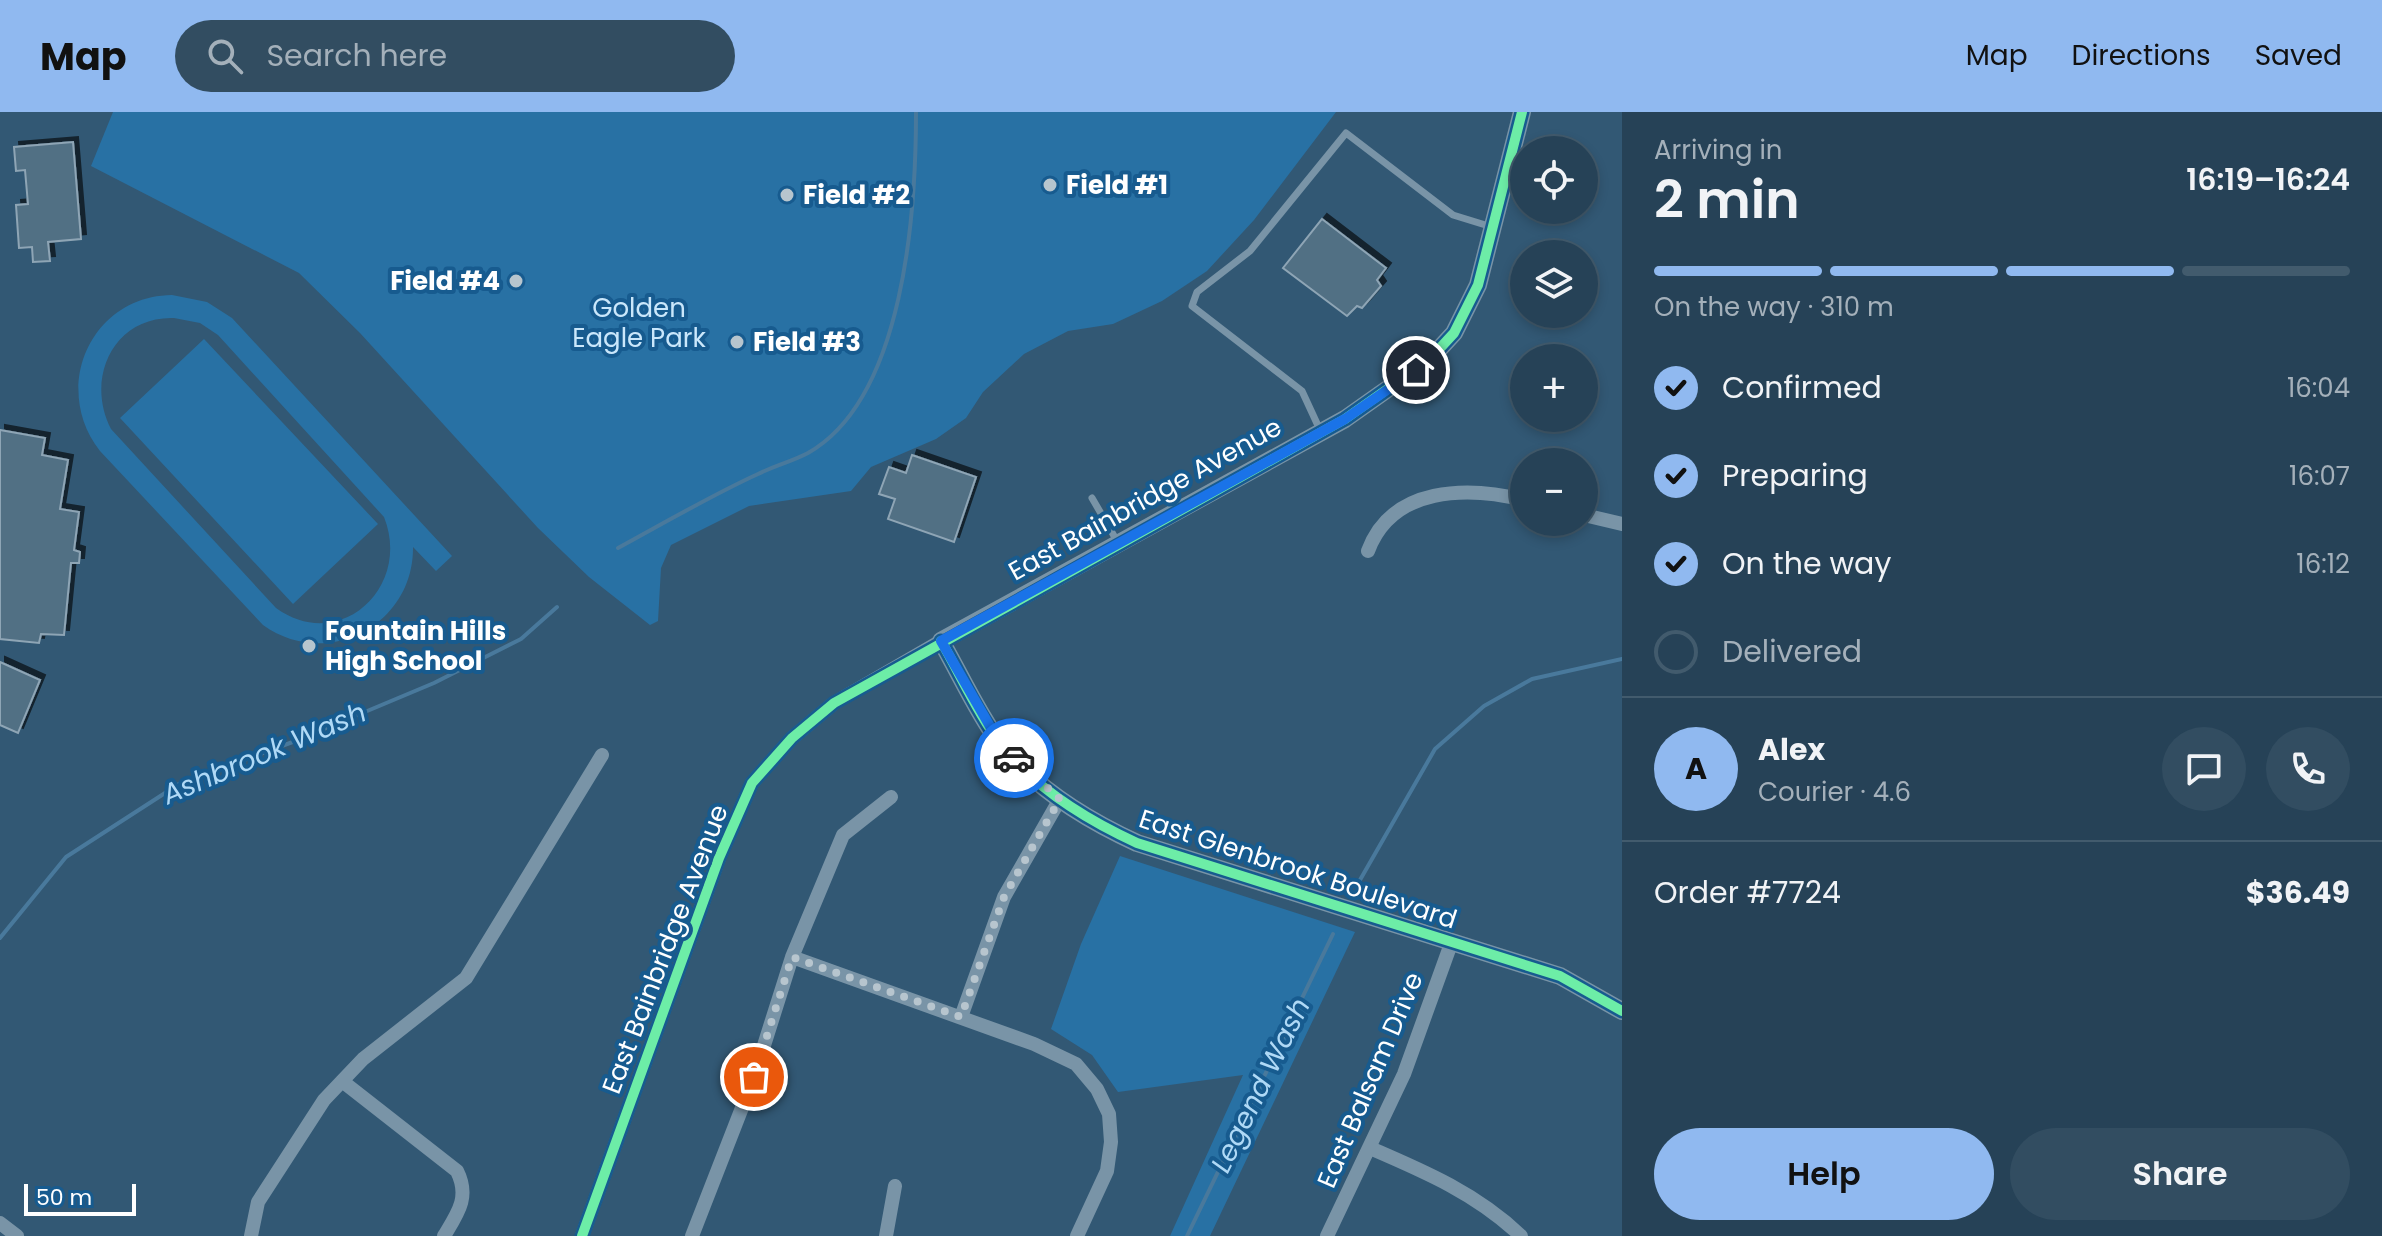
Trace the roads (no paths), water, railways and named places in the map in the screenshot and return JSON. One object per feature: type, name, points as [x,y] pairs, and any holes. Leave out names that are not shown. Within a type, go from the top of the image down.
[{"type":"street","name":"East Bainbridge Avenue","points":[[582,1236],[719,858],[752,783],[792,738],[834,703],[1321,432],[1403,381],[1454,333],[1478,285],[1522,112]]},
{"type":"street","points":[[1368,551],[1383,524],[1411,504],[1438,494],[1470,490],[1510,497]]},
{"type":"street","points":[[1598,518],[1622,524]]},
{"type":"street","name":"East Glenbrook Boulevard","points":[[941,641],[999,742],[1028,773],[1060,799],[1137,843],[1560,976],[1622,1011]]},
{"type":"street","points":[[251,1236],[258,1202],[324,1100],[342,1081],[466,978],[602,755]]},
{"type":"street","points":[[692,1236],[754,1077],[792,957],[843,835],[891,797]]},
{"type":"street","points":[[961,1017],[1004,897],[1060,799]]},
{"type":"street","name":"East Balsam Drive","points":[[1327,1236],[1404,1074],[1452,941]]},
{"type":"street","points":[[792,957],[1034,1044],[1076,1064],[1097,1089],[1109,1114],[1107,1171],[1077,1236]]},
{"type":"street","points":[[342,1081],[457,1171],[464,1185],[464,1197],[444,1236]]},
{"type":"street","points":[[1370,1148],[1435,1176],[1492,1208],[1521,1236]]},
{"type":"street","points":[[886,1236],[895,1186]]},
{"type":"street","points":[[0,1223],[17,1236]]},
{"type":"lane","points":[[1321,432],[1302,391],[1192,306],[1197,292],[1250,251],[1346,133],[1453,215],[1493,227]]},
{"type":"lane","points":[[1092,498],[1118,544]]},
{"type":"waterway","points":[[618,548],[722,491],[808,453],[840,427],[866,390],[885,347],[898,299],[913,199],[916,112]]},
{"type":"waterway","name":"Ashbrook Wash","points":[[0,938],[66,857],[179,784],[298,740],[434,683],[521,639],[557,607]]},
{"type":"waterway","name":"Legend Wash","points":[[1360,880],[1435,749],[1484,706],[1532,679],[1622,659]]},
{"type":"waterway","name":"Legend Wash","points":[[1187,1236],[1333,934]]},
{"type":"place","name":"Field #1","points":[[1050,185]]},
{"type":"place","name":"Field #2","points":[[787,195]]},
{"type":"place","name":"Field #4","points":[[516,281]]},
{"type":"place","name":"Field #3","points":[[737,342]]},
{"type":"place","name":"Fountain Hills High School","points":[[309,646]]},
{"type":"park label","name":"Golden Eagle Park","points":[[639,323]]}]
